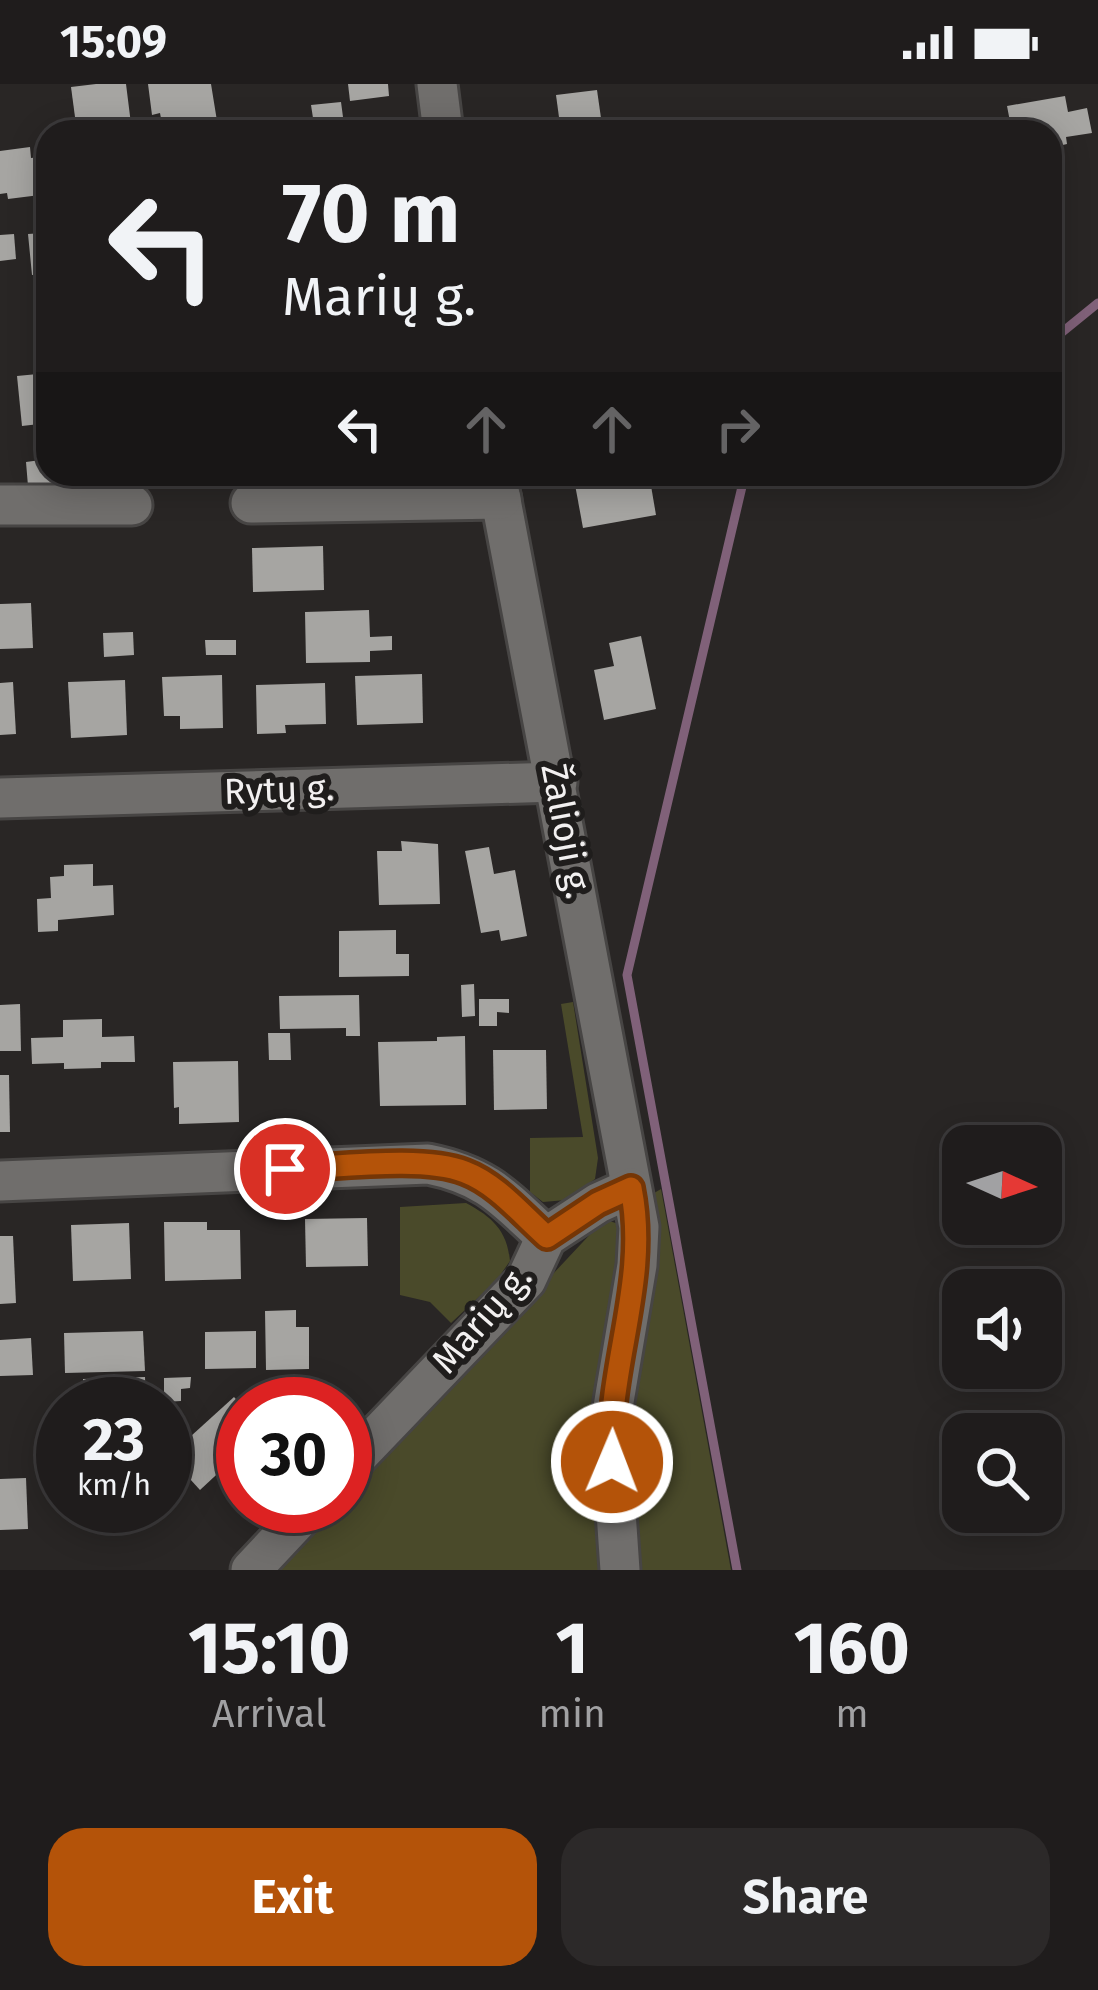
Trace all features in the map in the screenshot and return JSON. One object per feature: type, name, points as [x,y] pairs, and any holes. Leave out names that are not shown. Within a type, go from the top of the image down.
[{"type":"street","points":[[437,84],[442,120]]},
{"type":"street","points":[[251,503],[498,486]]},
{"type":"street","name":"Žalioji g.","points":[[498,486],[639,1227],[638,1265],[610,1425],[620,1570]]},
{"type":"street","points":[[0,506],[132,505]]},
{"type":"street","name":"Rytų g.","points":[[0,798],[557,782]]},
{"type":"street","points":[[0,1181],[428,1164],[464,1171],[490,1185],[547,1237]]},
{"type":"street","name":"Marių g.","points":[[372,1441],[526,1280],[547,1237],[598,1203],[631,1188]]},
{"type":"street","points":[[251,1570],[286,1533]]},
{"type":"shaded area","points":[[573,1002],[598,1158],[595,1179],[566,1200],[543,1202],[530,1192],[530,1138],[583,1137],[561,1004]]},
{"type":"shaded area","points":[[661,1189],[731,1570],[635,1570],[627,1397],[649,1196]]},
{"type":"shaded area","points":[[466,1203],[497,1226],[510,1261],[496,1281],[451,1323],[430,1302],[400,1295],[400,1207]]},
{"type":"shaded area","points":[[609,1221],[619,1224],[627,1238],[605,1570],[275,1570],[310,1533],[372,1533],[372,1467],[596,1228]]},
{"type":"building","points":[[126,84],[130,120],[75,120],[71,87]]},
{"type":"building","points":[[148,84],[211,84],[217,120],[161,120],[160,113],[152,115]]},
{"type":"building","points":[[348,84],[388,84],[389,96],[350,101]]},
{"type":"building","points":[[597,90],[601,120],[559,120],[556,95]]},
{"type":"building","points":[[1065,96],[1068,112],[1087,108],[1092,133],[1066,137],[1067,144],[1062,145],[1062,120],[1010,120],[1007,106]]},
{"type":"building","points":[[341,102],[343,120],[296,120],[313,118],[311,105]]},
{"type":"building","points":[[30,147],[31,158],[36,157],[36,196],[8,199],[7,193],[0,194],[0,151]]},
{"type":"building","points":[[36,233],[36,275],[32,275],[28,234]]},
{"type":"building","points":[[14,234],[16,259],[0,261],[0,235]]},
{"type":"building","points":[[36,374],[36,424],[22,426],[17,376]]},
{"type":"building","points":[[36,461],[36,485],[28,486],[26,462]]},
{"type":"building","points":[[575,486],[651,486],[656,515],[583,528]]},
{"type":"building","points":[[323,546],[324,590],[253,592],[252,548]]},
{"type":"building","points":[[31,603],[33,648],[0,649],[0,604]]},
{"type":"building","points":[[369,610],[370,637],[392,636],[392,650],[370,651],[370,662],[306,663],[305,612]]},
{"type":"building","points":[[133,632],[134,655],[104,657],[103,633]]},
{"type":"building","points":[[641,636],[656,709],[604,720],[594,670],[614,666],[609,643]]},
{"type":"building","points":[[205,640],[236,640],[236,655],[206,655]]},
{"type":"building","points":[[422,674],[423,723],[357,725],[355,676]]},
{"type":"building","points":[[222,675],[223,728],[180,729],[180,716],[164,716],[162,677]]},
{"type":"building","points":[[125,680],[127,735],[71,738],[68,682]]},
{"type":"building","points":[[13,682],[16,734],[0,735],[0,683]]},
{"type":"building","points":[[325,683],[326,724],[285,725],[286,733],[257,734],[256,685]]},
{"type":"building","points":[[401,841],[438,844],[440,904],[379,905],[377,851],[402,851]]},
{"type":"building","points":[[489,847],[494,874],[515,870],[527,936],[501,941],[499,930],[481,933],[465,851]]},
{"type":"building","points":[[93,864],[93,886],[113,885],[114,915],[58,920],[58,931],[38,932],[37,899],[51,898],[50,877],[64,876],[64,865]]},
{"type":"building","points":[[396,930],[396,954],[409,954],[409,976],[339,977],[339,931]]},
{"type":"building","points":[[474,984],[475,1016],[462,1017],[461,985]]},
{"type":"building","points":[[359,995],[360,1036],[346,1036],[346,1028],[280,1029],[279,996]]},
{"type":"building","points":[[479,999],[509,999],[509,1013],[497,1012],[497,1026],[479,1026]]},
{"type":"building","points":[[20,1004],[21,1051],[0,1051],[0,1005]]},
{"type":"building","points":[[102,1019],[102,1037],[134,1036],[135,1062],[64,1069],[64,1063],[32,1064],[31,1038],[63,1037],[63,1020]]},
{"type":"building","points":[[268,1033],[290,1033],[291,1060],[269,1060]]},
{"type":"building","points":[[465,1036],[466,1105],[380,1106],[378,1042]]},
{"type":"building","points":[[493,1050],[546,1050],[547,1109],[494,1110]]},
{"type":"building","points":[[238,1061],[239,1122],[179,1124],[173,1062]]},
{"type":"building","points":[[0,1075],[9,1075],[10,1132],[0,1132]]},
{"type":"building","points":[[367,1218],[368,1266],[306,1267],[305,1219]]},
{"type":"building","points":[[164,1222],[207,1222],[207,1230],[240,1230],[241,1279],[165,1281]]},
{"type":"building","points":[[129,1223],[131,1279],[73,1281],[71,1225]]},
{"type":"building","points":[[0,1236],[13,1236],[16,1303],[0,1304]]},
{"type":"building","points":[[296,1310],[296,1327],[309,1327],[309,1369],[266,1370],[265,1311]]},
{"type":"building","points":[[143,1331],[145,1371],[65,1373],[64,1333]]},
{"type":"building","points":[[256,1331],[256,1368],[205,1369],[205,1332]]},
{"type":"building","points":[[31,1338],[33,1375],[0,1376],[0,1340]]},
{"type":"building","points":[[216,1413],[216,1475],[200,1490],[192,1481],[192,1435]]},
{"type":"building","points":[[26,1478],[28,1529],[0,1530],[0,1479]]},
{"type":"waterway","points":[[1062,332],[1098,303]]},
{"type":"waterway","points":[[737,1570],[627,975],[742,486]]},
{"type":"route","points":[[285,1169],[428,1164],[464,1171],[490,1185],[547,1237],[598,1203],[631,1188],[639,1227],[638,1265],[610,1425],[612,1462]]}]
